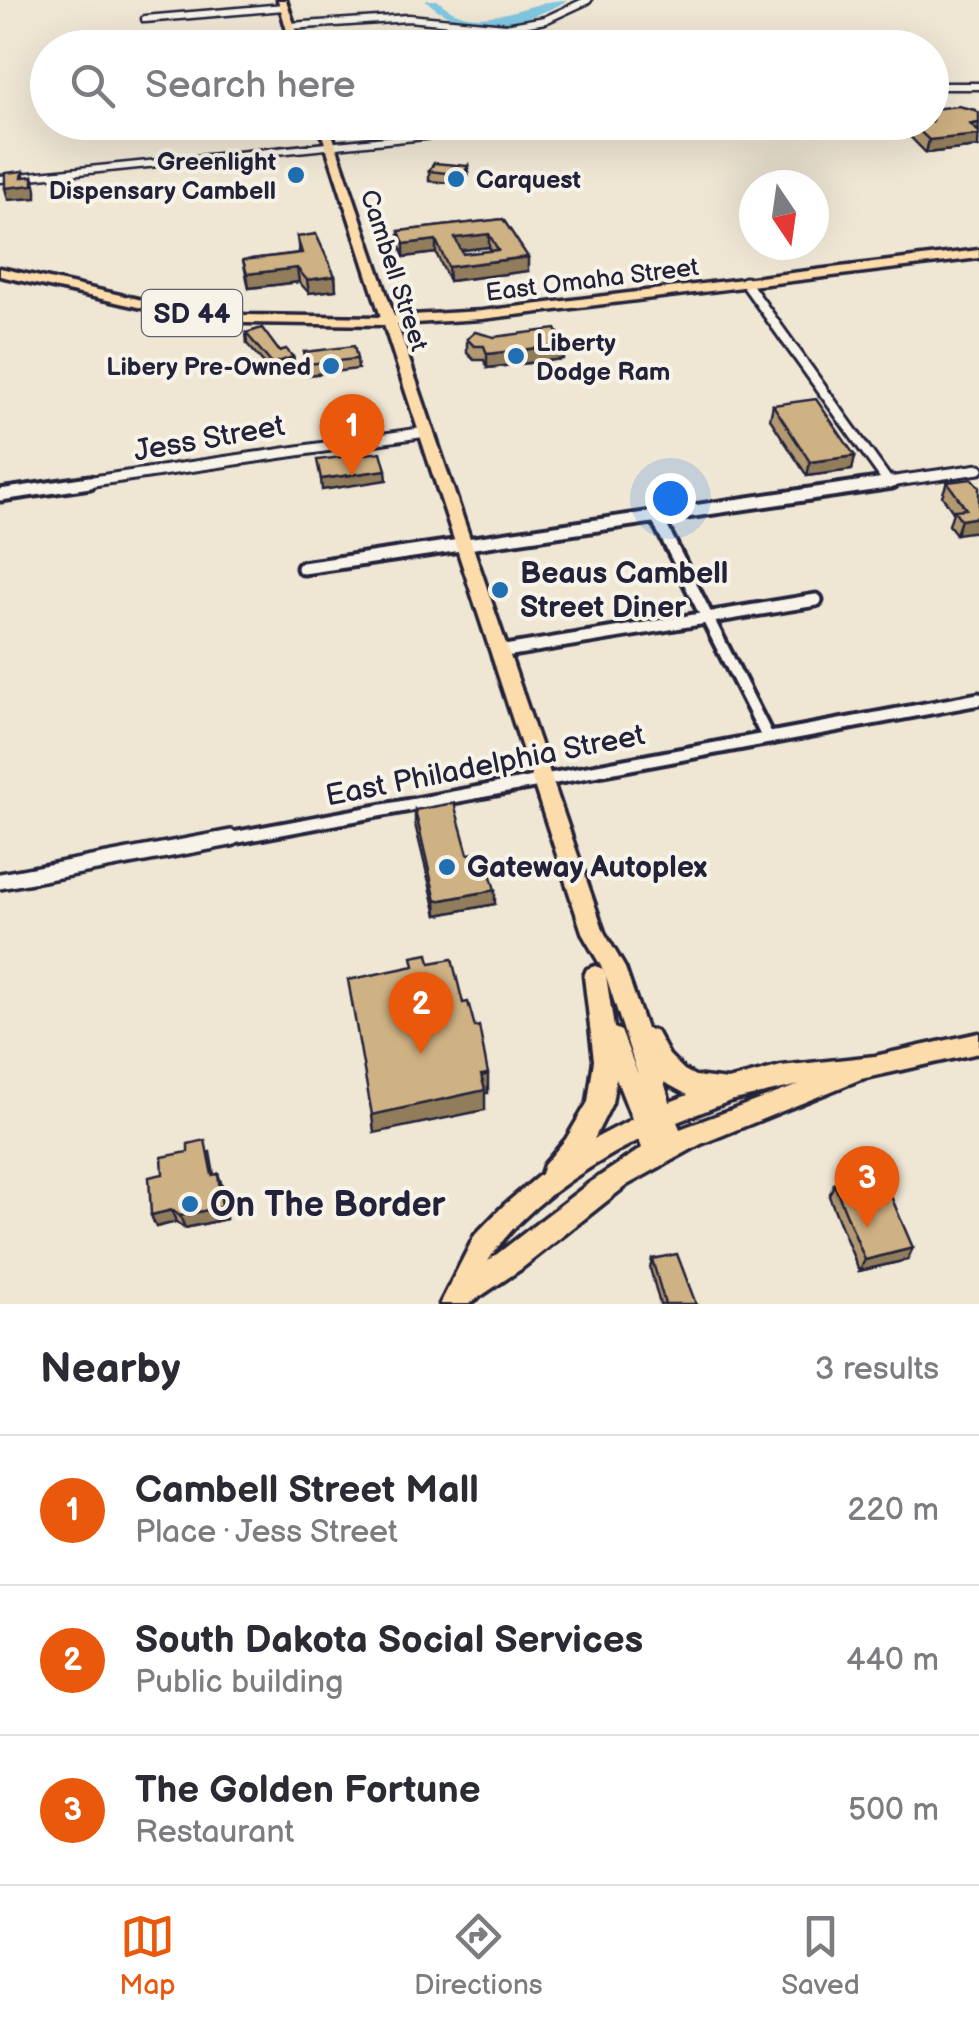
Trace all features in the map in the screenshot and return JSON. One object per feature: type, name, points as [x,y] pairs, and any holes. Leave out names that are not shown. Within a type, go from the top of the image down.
[{"type":"main road","points":[[283,4],[291,30]]},
{"type":"main road","name":"Cambell Street","points":[[328,140],[594,936]]},
{"type":"main road","name":"East Omaha Street","points":[[389,321],[482,315],[979,254]]},
{"type":"main road","name":"SD 44","points":[[0,272],[120,302],[186,313],[284,320],[389,321]]},
{"type":"main road","points":[[460,1297],[481,1247],[585,1136],[602,1103],[607,1059],[595,976],[594,936]]},
{"type":"main road","points":[[594,936],[606,951],[626,1002],[664,1148]]},
{"type":"main road","points":[[595,976],[625,1079],[654,1120]]},
{"type":"main road","points":[[626,1002],[676,1081],[690,1088],[737,1089]]},
{"type":"main road","points":[[516,1212],[598,1151],[654,1120],[737,1089],[798,1073],[860,1069],[979,1043]]},
{"type":"main road","points":[[460,1297],[504,1268],[597,1193],[664,1148],[860,1069]]},
{"type":"street","points":[[290,26],[408,18],[506,27],[545,20],[588,0]]},
{"type":"street","points":[[145,19],[283,4]]},
{"type":"street","points":[[949,86],[979,86]]},
{"type":"street","points":[[0,179],[388,140]]},
{"type":"street","points":[[746,282],[889,483]]},
{"type":"street","name":"Jess Street","points":[[0,495],[426,432]]},
{"type":"street","points":[[303,568],[979,469]]},
{"type":"street","points":[[657,518],[767,736]]},
{"type":"street","points":[[500,652],[816,600]]},
{"type":"street","name":"East Philadelphia Street","points":[[0,881],[979,699]]},
{"type":"building","points":[[949,107],[979,113],[979,123],[970,124],[979,135],[949,138]]},
{"type":"building","points":[[434,163],[468,166],[463,175],[429,171]]},
{"type":"building","points":[[23,171],[22,177],[33,176],[33,185],[5,188],[5,173]]},
{"type":"building","points":[[503,219],[528,257],[448,267],[436,240],[404,244],[399,231]],"holes":[[[489,234],[498,250],[463,254],[455,238]]]},
{"type":"building","points":[[316,234],[335,276],[307,280],[297,268],[247,274],[243,260],[302,253],[297,237]]},
{"type":"building","points":[[262,328],[279,351],[286,349],[293,357],[272,364],[246,333]]},
{"type":"building","points":[[556,329],[564,345],[487,354],[484,346],[474,346],[467,339],[475,332],[494,337]]},
{"type":"building","points":[[354,346],[357,359],[307,364],[304,352]]},
{"type":"building","points":[[816,399],[855,456],[810,462],[773,405]]},
{"type":"building","points":[[381,452],[386,470],[321,479],[317,460]]},
{"type":"building","points":[[972,479],[979,487],[979,517],[961,520],[954,510],[966,509],[947,482]]},
{"type":"building","name":"Gateway Autoplex","points":[[454,803],[468,854],[484,852],[495,890],[436,901],[415,810]]},
{"type":"building","points":[[428,954],[430,963],[452,959],[463,1003],[468,1002],[475,1027],[479,1026],[488,1074],[481,1075],[485,1090],[372,1115],[348,980],[414,966],[412,957]]},
{"type":"building","name":"On The Border","points":[[205,1140],[212,1175],[218,1174],[222,1207],[180,1216],[172,1210],[151,1215],[149,1177],[163,1174],[162,1157],[188,1152],[188,1144]]},
{"type":"building","points":[[881,1173],[913,1248],[865,1260],[834,1184]]},
{"type":"building","points":[[677,1254],[696,1304],[665,1304],[652,1259]]},
{"type":"waterway","points":[[431,0],[442,11],[475,20],[532,12],[562,0]]},
{"type":"place","name":"Greenlight Dispensary Cambell","points":[[296,175]]},
{"type":"place","name":"Carquest","points":[[456,179]]},
{"type":"place","name":"Liberty Dodge Ram","points":[[516,356]]},
{"type":"place","name":"Libery Pre-Owned","points":[[331,366]]},
{"type":"place","name":"Cambell Street Mall","points":[[352,476]]},
{"type":"place","name":"Beaus Cambell Street Diner","points":[[500,590]]},
{"type":"place","name":"Gateway Autoplex","points":[[447,867]]},
{"type":"place","name":"South Dakota Social Services","points":[[421,1054]]},
{"type":"place","name":"On The Border","points":[[190,1204]]},
{"type":"place","name":"The Golden Fortune","points":[[867,1228]]}]
